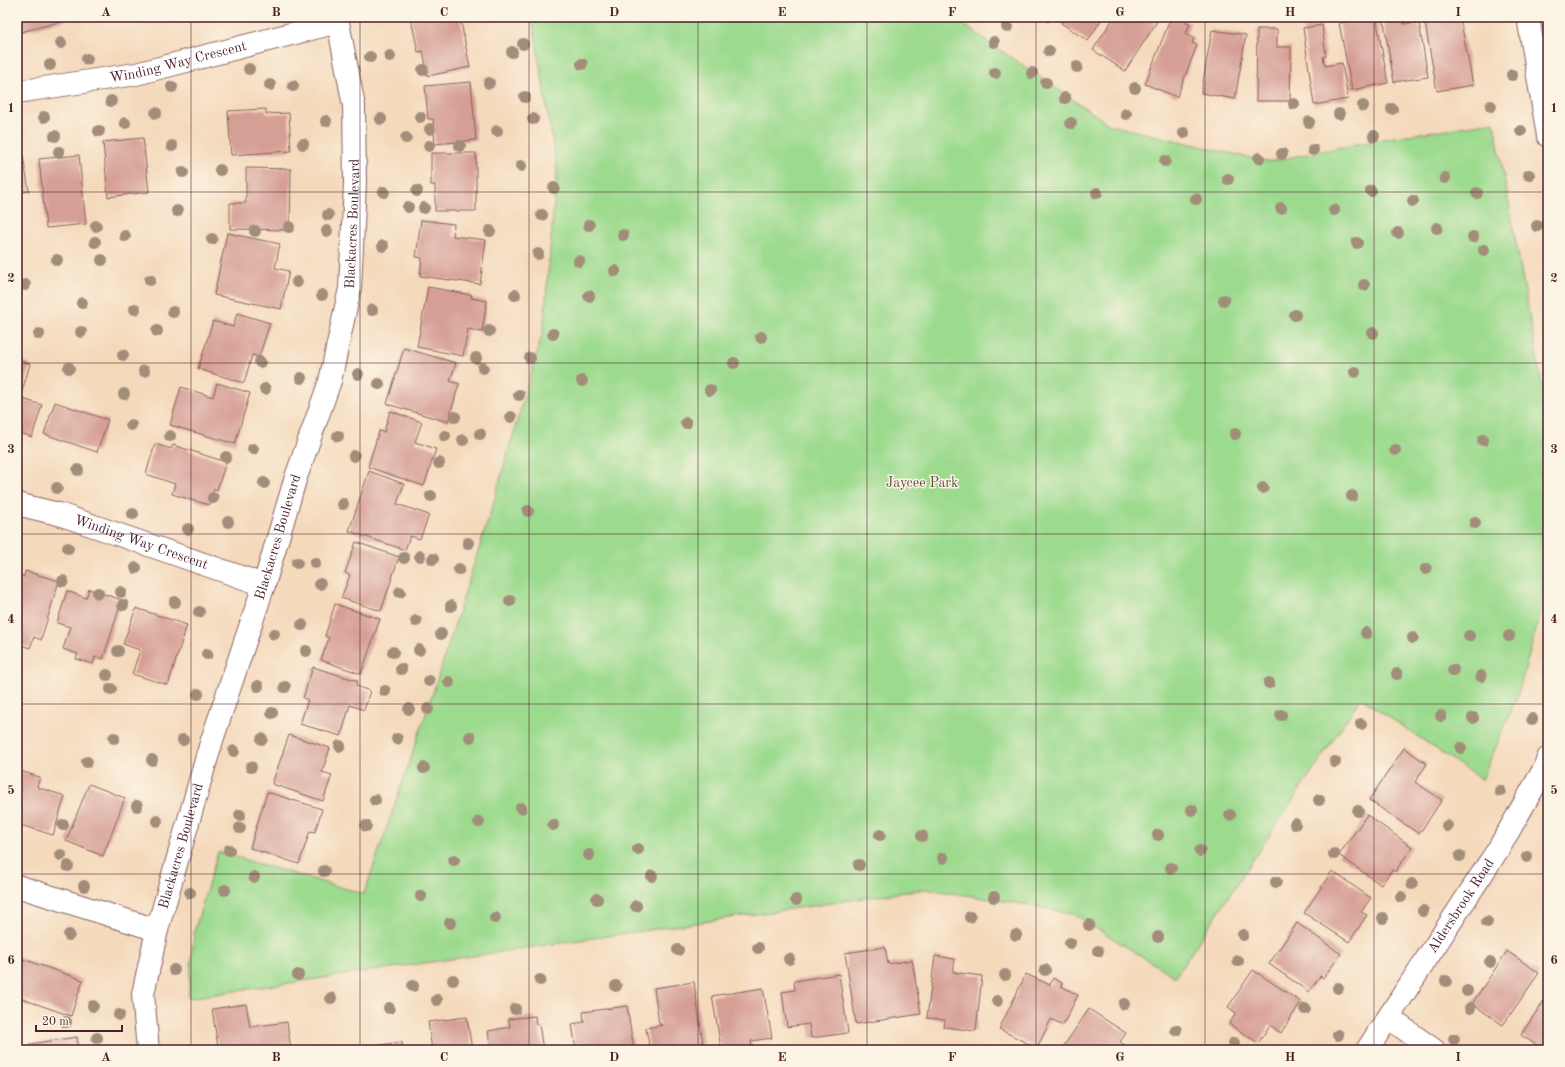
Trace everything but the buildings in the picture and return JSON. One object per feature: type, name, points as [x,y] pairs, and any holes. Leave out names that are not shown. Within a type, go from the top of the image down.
[{"type":"street","points":[[1528,17],[1548,136]]},
{"type":"street","name":"Winding Way Crescent","points":[[17,92],[136,74],[337,20]]},
{"type":"street","name":"Blackacres Boulevard","points":[[148,1050],[143,994],[157,930],[211,743],[264,585],[296,480],[330,381],[350,288],[355,183],[354,106],[337,20]]},
{"type":"street","name":"Winding Way Crescent","points":[[17,504],[62,515],[264,585]]},
{"type":"street","name":"Aldersbrook Road","points":[[1367,1050],[1500,848],[1544,769],[1548,758]]},
{"type":"street","points":[[17,886],[157,930]]},
{"type":"street","points":[[1389,1018],[1434,1050]]},
{"type":"green space","name":"Jaycee Park","points":[[532,17],[952,17],[1110,125],[1268,162],[1382,139],[1494,122],[1544,396],[1548,456],[1548,553],[1541,612],[1518,694],[1482,780],[1361,698],[1175,977],[1075,915],[1029,905],[926,889],[188,998],[194,932],[218,852],[364,894],[429,705],[491,511],[543,332],[557,169]]}]
